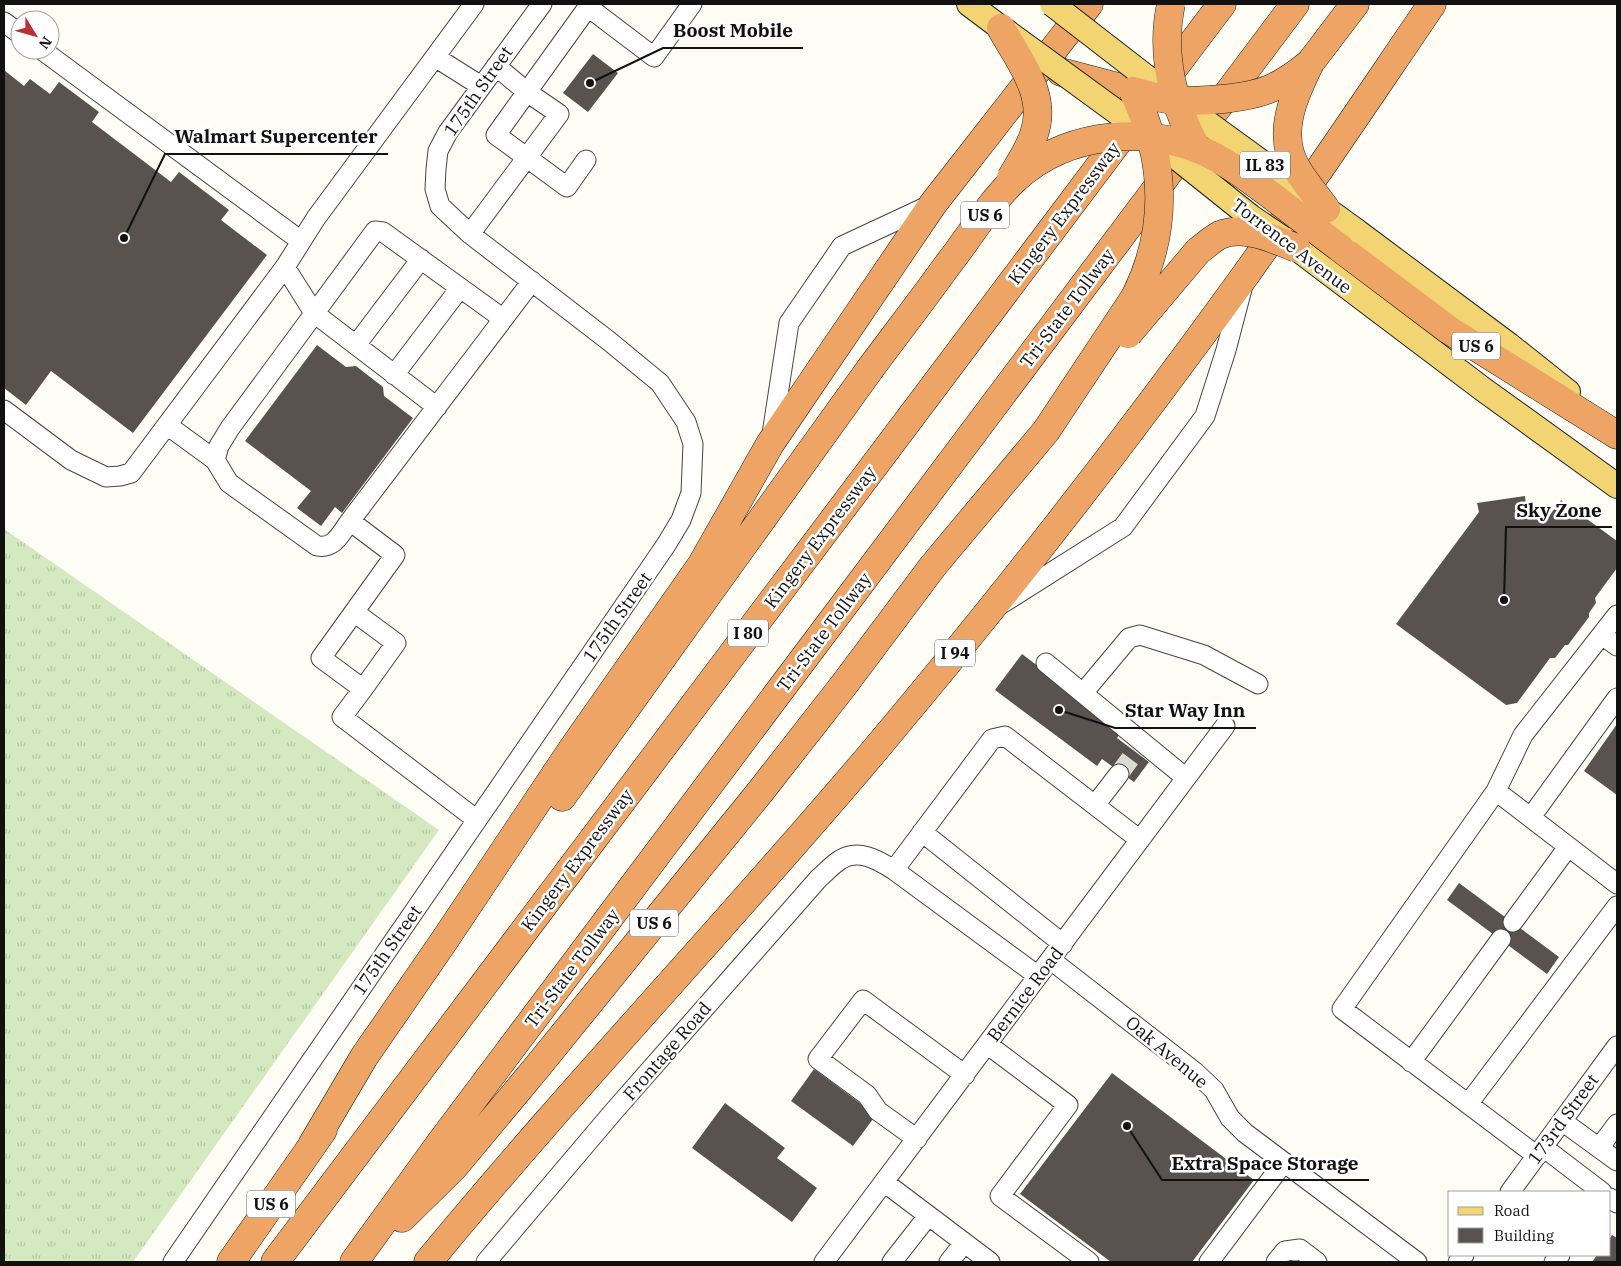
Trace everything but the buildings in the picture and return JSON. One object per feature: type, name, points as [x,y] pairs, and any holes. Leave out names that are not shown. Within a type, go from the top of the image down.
[{"type":"highway","points":[[312,1146],[364,1057],[573,748],[702,564],[770,444],[933,204],[1089,4]]},
{"type":"highway","points":[[1170,4],[1167,24],[1167,58],[1176,100],[1188,132],[1213,173],[1251,217]]},
{"type":"highway","name":"Kingery Expressway","points":[[275,1262],[1222,4]]},
{"type":"highway","name":"Tri-State Tollway","points":[[355,1262],[441,1142],[1295,4]]},
{"type":"highway","points":[[1326,208],[1302,176],[1290,153],[1288,142],[1289,119],[1300,84],[1310,63],[1355,4]]},
{"type":"highway","name":"I 94","points":[[428,1262],[593,1069],[875,750],[988,613],[1102,468],[1246,274],[1432,4]]},
{"type":"highway","points":[[1001,28],[1033,86],[1039,110],[1030,144],[1004,190]]},
{"type":"highway","points":[[1046,431],[1135,297],[1145,276],[1154,247],[1160,202],[1156,156],[1144,116],[1133,91],[1118,68],[1091,34]]},
{"type":"highway","points":[[1061,72],[1176,100],[1215,99],[1261,92],[1285,81],[1310,63]]},
{"type":"highway","name":"US 6","points":[[231,1262],[312,1146],[870,369],[1004,190],[1033,165],[1073,145],[1112,137],[1151,137],[1171,141],[1214,156],[1237,170],[1449,330],[1617,434]]},
{"type":"highway","name":"US 6","points":[[355,1262],[459,1161],[766,784],[843,686],[933,566],[1198,252],[1210,241],[1221,235],[1240,232],[1261,236],[1296,248]]},
{"type":"main road","name":"Torrence Avenue","points":[[969,4],[1151,137],[1251,217],[1296,248],[1340,249]]},
{"type":"main road","name":"Torrence Avenue","points":[[1052,4],[1176,100],[1326,208],[1340,249],[1484,390],[1617,486]]},
{"type":"street","points":[[4,410],[71,460],[106,477],[131,473],[285,267],[316,218],[474,4]]},
{"type":"street","name":"175th Street","points":[[173,1262],[666,545],[681,520],[691,492],[694,444],[686,422],[660,383],[470,234],[440,206],[435,189],[438,151],[448,132],[542,4]]},
{"type":"street","points":[[586,160],[567,187],[496,136],[587,5],[654,57],[692,4]]},
{"type":"street","points":[[435,57],[481,86]]},
{"type":"street","points":[[56,60],[301,241]]},
{"type":"street","points":[[470,234],[559,114],[527,92],[496,66]]},
{"type":"street","points":[[770,444],[789,323],[842,246],[933,204]]},
{"type":"street","points":[[215,460],[219,446],[230,428],[374,231],[383,232],[502,318]]},
{"type":"street","points":[[356,345],[421,259]]},
{"type":"street","points":[[285,267],[314,313],[438,408]]},
{"type":"street","points":[[988,613],[1123,527],[1205,416],[1226,350],[1246,274]]},
{"type":"street","points":[[168,425],[215,460],[229,483],[317,546],[325,547],[333,544],[438,408],[502,318],[532,281]]},
{"type":"street","points":[[394,375],[460,288]]},
{"type":"street","points":[[350,522],[395,555],[321,658],[363,689]]},
{"type":"street","points":[[354,612],[396,643],[342,716],[477,820]]},
{"type":"street","points":[[1600,1191],[1468,1104],[1342,1010],[1496,792],[1523,735],[1610,641],[1617,616]]},
{"type":"street","points":[[1082,693],[1129,638],[1140,635],[1204,655],[1258,684]]},
{"type":"street","points":[[1046,663],[1082,693],[1139,747],[1186,778]]},
{"type":"street","points":[[1531,817],[1617,698]]},
{"type":"street","name":"Bernice Road","points":[[824,1262],[1226,726]]},
{"type":"street","points":[[1038,976],[894,870],[922,832],[992,740],[1005,736],[1140,840]]},
{"type":"street","points":[[1095,805],[1118,774]]},
{"type":"street","points":[[1496,792],[1568,847],[1616,879]]},
{"type":"street","points":[[922,832],[1063,944]]},
{"type":"street","points":[[1513,922],[1568,847]]},
{"type":"street","name":"Frontage Road","points":[[486,1262],[614,1111],[819,878],[840,860],[858,855],[878,860],[894,870]]},
{"type":"street","points":[[1468,1104],[1617,906]]},
{"type":"street","points":[[1411,1062],[1501,939]]},
{"type":"street","name":"Oak Avenue","points":[[1051,960],[1195,1072],[1214,1090],[1230,1118],[1245,1133],[1417,1262]]},
{"type":"street","points":[[917,1138],[878,1111],[867,1095],[818,1059],[829,1044],[863,1000],[965,1075]]},
{"type":"street","points":[[987,1044],[1068,1105],[1000,1196],[1089,1262]]},
{"type":"street","name":"173rd Street","points":[[1511,1191],[1562,1121],[1615,1054]]},
{"type":"street","points":[[1562,1121],[1617,1162]]},
{"type":"street","points":[[1599,1148],[1617,1124]]},
{"type":"street","points":[[1209,1262],[1284,1162]]},
{"type":"street","points":[[884,1182],[990,1262]]},
{"type":"street","points":[[892,1262],[928,1216]]},
{"type":"street","points":[[949,1262],[964,1243]]},
{"type":"street","points":[[1276,1262],[1285,1251],[1300,1249],[1317,1262]]},
{"type":"green space","points":[[4,529],[439,830],[133,1262],[4,1262]]},
{"type":"tunnel","points":[[1119,774],[1136,751]]},
{"type":"place","name":"Boost Mobile","points":[[590,83]]},
{"type":"place","name":"Walmart Supercenter","points":[[124,238]]},
{"type":"place","name":"Sky Zone","points":[[1504,600]]},
{"type":"place","name":"Star Way Inn","points":[[1059,710]]},
{"type":"place","name":"Extra Space Storage","points":[[1127,1126]]}]
